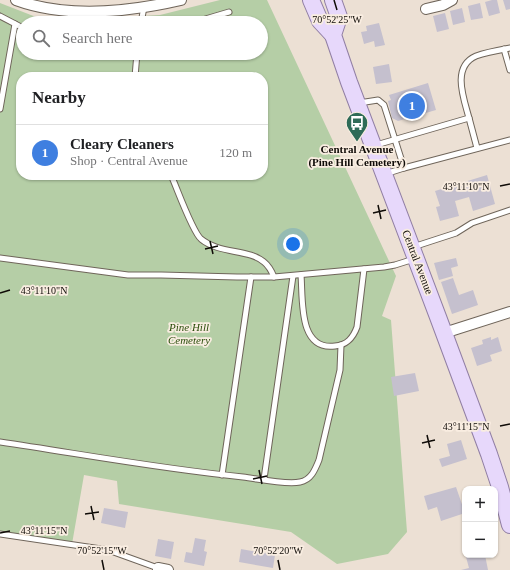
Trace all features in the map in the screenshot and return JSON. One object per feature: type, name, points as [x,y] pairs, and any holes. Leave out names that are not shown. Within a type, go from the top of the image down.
[{"type":"main road","points":[[311,0],[320,21],[333,35],[339,17],[333,0]]},
{"type":"main road","name":"Central Avenue","points":[[333,35],[500,487],[510,525]]},
{"type":"street","points":[[16,0],[40,7],[59,10],[99,10],[144,7],[181,0]]},
{"type":"street","points":[[426,9],[452,0]]},
{"type":"street","points":[[444,333],[510,312]]},
{"type":"lane","points":[[142,16],[144,7]]},
{"type":"lane","points":[[216,16],[229,12]]},
{"type":"lane","points":[[0,16],[14,24],[0,109]]},
{"type":"lane","points":[[477,148],[462,90],[461,77],[463,69],[469,61],[477,56],[510,48]]},
{"type":"lane","points":[[504,49],[510,70]]},
{"type":"lane","points":[[135,72],[136,60]]},
{"type":"lane","points":[[357,103],[378,100],[384,105],[404,168]]},
{"type":"lane","points":[[374,146],[469,118]]},
{"type":"lane","points":[[384,174],[510,140]]},
{"type":"lane","points":[[173,180],[200,238],[210,245],[264,261],[270,268],[274,277]]},
{"type":"lane","points":[[0,258],[128,275],[161,274],[251,278],[293,276],[395,265],[414,253],[456,233],[472,223],[510,210]]},
{"type":"lane","points":[[302,275],[307,333],[311,338],[320,344],[334,347],[348,342],[354,335],[357,327],[364,269]]},
{"type":"lane","points":[[264,479],[293,276]]},
{"type":"lane","points":[[222,475],[251,278]]},
{"type":"lane","points":[[0,442],[222,475],[286,482],[302,482],[309,478],[315,471],[319,460],[340,370],[341,345]]},
{"type":"lane","points":[[0,534],[108,550],[161,569]]},
{"type":"green space","name":"Pine Hill Cemetery","points":[[220,0],[267,0],[396,276],[382,316],[391,320],[407,532],[388,554],[337,564],[291,532],[119,504],[117,481],[84,475],[72,544],[0,531],[0,3],[33,16],[16,16],[16,60],[268,60],[268,16],[144,16],[160,15]]},
{"type":"building","points":[[497,0],[500,13],[489,16],[485,2]]},
{"type":"building","points":[[503,0],[510,0],[510,9],[506,10]]},
{"type":"building","points":[[480,3],[483,18],[471,20],[468,6]]},
{"type":"building","points":[[462,8],[465,22],[453,25],[450,11]]},
{"type":"building","points":[[445,13],[449,29],[437,32],[433,16]]},
{"type":"building","points":[[379,23],[385,45],[375,47],[374,41],[364,44],[361,32],[367,31],[366,26]]},
{"type":"building","points":[[389,64],[392,82],[376,84],[373,67]]},
{"type":"building","points":[[428,83],[436,110],[398,121],[392,118],[388,101],[391,100],[389,95]]},
{"type":"building","points":[[487,175],[495,204],[473,211],[469,197],[455,201],[459,216],[440,221],[436,207],[440,206],[435,191]]},
{"type":"building","points":[[456,258],[458,266],[451,268],[453,276],[439,280],[434,263]]},
{"type":"building","points":[[453,278],[459,295],[473,290],[478,305],[452,314],[441,282]]},
{"type":"building","points":[[491,337],[491,340],[498,337],[502,351],[490,355],[492,361],[477,366],[471,348],[483,344],[482,340]]},
{"type":"building","points":[[415,373],[419,391],[394,396],[391,377]]},
{"type":"building","points":[[461,440],[467,459],[442,467],[439,459],[450,456],[447,444]]},
{"type":"building","points":[[456,487],[462,504],[462,514],[441,521],[437,507],[428,510],[424,496]]},
{"type":"building","points":[[104,508],[128,512],[125,528],[101,523]]},
{"type":"building","points":[[195,538],[206,540],[204,551],[207,552],[204,566],[184,562],[186,552],[192,553]]},
{"type":"building","points":[[158,539],[174,542],[171,559],[155,556]]},
{"type":"building","points":[[241,549],[275,555],[273,568],[239,562]]},
{"type":"building","points":[[466,558],[486,558],[488,570],[461,570],[469,568]]},
{"type":"place","name":"Cleary Cleaners","points":[[412,106]]},
{"type":"place","name":"Central Avenue (Pine Hill Cemetery)","points":[[357,142]]}]
